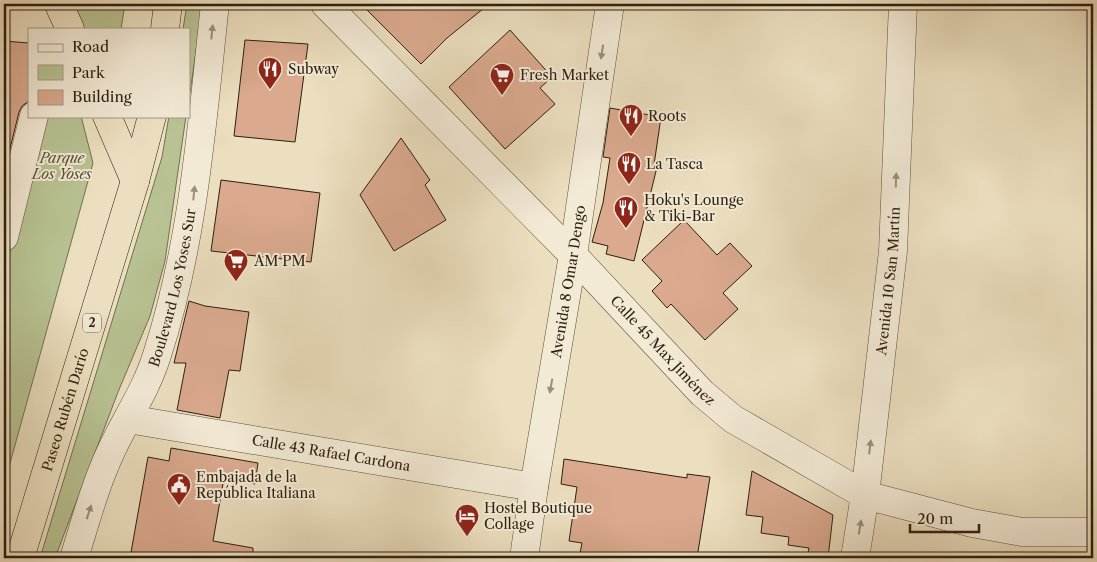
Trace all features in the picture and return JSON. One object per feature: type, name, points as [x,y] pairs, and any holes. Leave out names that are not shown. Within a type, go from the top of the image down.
[{"type":"highway","points":[[165,28],[168,4]]},
{"type":"highway","points":[[108,118],[135,181]]},
{"type":"highway","name":"Paseo Rubén Darío","points":[[20,558],[135,181],[151,118]]},
{"type":"street","name":"Boulevard Los Yoses Sur","points":[[74,558],[105,464],[148,383],[158,354],[191,217],[215,4]]},
{"type":"street","name":"Calle 45 Max Jiménez","points":[[325,4],[421,99],[573,255],[636,325],[715,403],[734,419],[792,455],[865,495],[972,523],[1022,532],[1093,532]]},
{"type":"street","name":"Avenida 8 Omar Dengo","points":[[524,558],[573,255],[610,4]]},
{"type":"street","name":"Avenida 10 San Martín","points":[[855,558],[865,495],[893,250],[903,4]]},
{"type":"street","points":[[4,237],[34,118]]},
{"type":"street","name":"Calle 43 Rafael Cardona","points":[[128,419],[534,487]]},
{"type":"green space","points":[[74,4],[125,4],[121,28],[82,28]]},
{"type":"green space","points":[[187,4],[203,4],[190,92],[190,28],[183,28]]},
{"type":"green space","name":"Parque Los Yoses","points":[[44,118],[82,118],[93,163],[4,485],[4,274]]},
{"type":"green space","points":[[169,118],[186,118],[165,261],[150,316],[118,392],[55,558],[40,558],[162,157]]},
{"type":"building","points":[[361,4],[489,4],[447,38],[421,64]]},
{"type":"building","name":"Fresh Market","points":[[510,30],[552,77],[540,88],[555,104],[505,149],[449,87]]},
{"type":"building","name":"Subway","points":[[245,40],[308,44],[295,142],[234,136]]},
{"type":"building","points":[[4,41],[28,43],[28,102],[22,106],[19,112],[4,173]]},
{"type":"building","points":[[610,108],[661,117],[654,165],[657,167],[634,261],[606,254],[608,246],[592,242],[603,203],[610,158],[603,157]]},
{"type":"building","points":[[401,138],[430,180],[425,185],[446,220],[394,251],[360,195]]},
{"type":"building","points":[[221,180],[320,193],[311,262],[211,251]]},
{"type":"building","points":[[684,220],[717,255],[730,243],[752,266],[723,293],[738,309],[705,340],[671,304],[667,308],[652,291],[662,281],[642,260]]},
{"type":"building","points":[[189,301],[205,306],[249,312],[240,371],[229,370],[220,418],[177,410],[186,363],[174,363]]},
{"type":"building","name":"Embajada de la República Italiana","points":[[171,448],[258,463],[255,484],[224,478],[213,541],[253,548],[253,558],[130,558],[148,457],[169,461]]},
{"type":"building","points":[[564,459],[687,478],[687,474],[710,477],[697,558],[579,558],[582,543],[569,541],[577,487],[561,484]]},
{"type":"building","points":[[752,471],[833,515],[828,558],[807,558],[809,548],[788,545],[789,537],[761,533],[763,517],[746,515]]},
{"type":"place","name":"Subway","points":[[270,90]]},
{"type":"place","name":"Fresh Market","points":[[502,96]]},
{"type":"place","name":"Roots","points":[[631,137]]},
{"type":"place","name":"La Tasca","points":[[629,185]]},
{"type":"place","name":"Hoku's Lounge & Tiki-Bar","points":[[626,229]]},
{"type":"place","name":"AM PM","points":[[236,282]]},
{"type":"place","name":"Embajada de la República Italiana","points":[[179,506]]},
{"type":"place","name":"Hostel Boutique Collage","points":[[467,537]]}]
